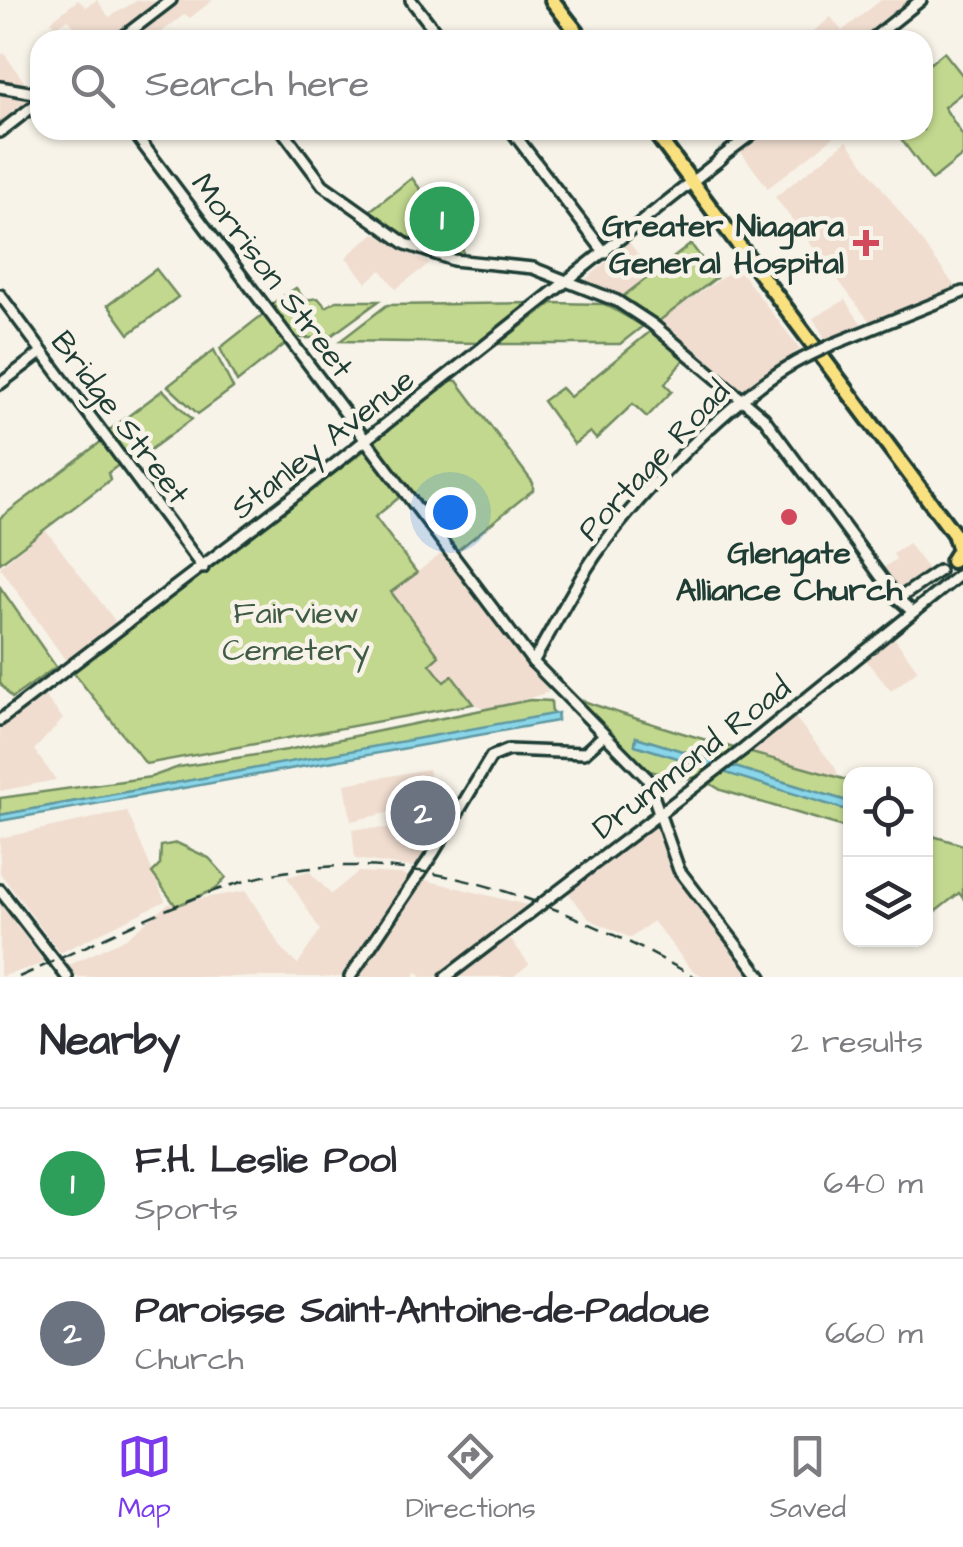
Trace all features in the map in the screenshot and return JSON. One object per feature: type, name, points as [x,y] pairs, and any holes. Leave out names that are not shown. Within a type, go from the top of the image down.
[{"type":"highway","points":[[561,4],[577,30]]},
{"type":"highway","points":[[561,4],[583,30]]},
{"type":"highway","points":[[666,140],[957,532],[963,546]]},
{"type":"highway","points":[[938,571],[958,559],[957,532]]},
{"type":"street","points":[[133,30],[171,0]]},
{"type":"street","points":[[411,0],[434,30]]},
{"type":"street","points":[[883,30],[921,0]]},
{"type":"street","points":[[0,85],[30,93]]},
{"type":"street","points":[[1,129],[30,104]]},
{"type":"street","name":"Morrison Street","points":[[140,140],[533,662],[648,778],[679,870],[760,977]]},
{"type":"street","points":[[286,140],[320,187],[400,246],[453,264],[537,270],[588,289],[650,322],[764,418],[904,604]]},
{"type":"street","points":[[519,140],[605,252]]},
{"type":"street","name":"Stanley Avenue","points":[[0,720],[367,440],[744,140]]},
{"type":"street","points":[[586,267],[580,279],[588,289]]},
{"type":"street","name":"Portage Road","points":[[533,662],[589,565],[690,449],[741,401],[777,372],[808,356],[963,292]]},
{"type":"street","name":"Bridge Street","points":[[0,295],[202,568]]},
{"type":"street","points":[[0,384],[42,352]]},
{"type":"street","points":[[28,363],[41,361],[53,366]]},
{"type":"street","points":[[897,625],[912,589],[938,571]]},
{"type":"street","name":"Drummond Road","points":[[446,977],[897,625],[904,604],[963,572]]},
{"type":"street","points":[[350,977],[434,852],[491,757],[508,750],[584,753],[604,735]]},
{"type":"street","points":[[0,890],[66,977]]},
{"type":"shaded area","points":[[78,0],[86,7],[97,0],[109,17],[138,0],[161,2],[125,30],[76,30],[68,19],[56,27],[51,21]]},
{"type":"shaded area","points":[[178,0],[213,0],[190,18],[185,14],[165,30],[144,30]]},
{"type":"shaded area","points":[[881,0],[914,0],[876,30],[843,30]]},
{"type":"shaded area","points":[[831,17],[841,30],[815,30]]},
{"type":"shaded area","points":[[4,53],[30,90],[30,104],[0,126],[0,56]]},
{"type":"shaded area","points":[[754,140],[830,140],[768,188],[740,151]]},
{"type":"shaded area","name":"Greater Niagara General Hospital","points":[[847,141],[957,289],[870,322],[775,197]]},
{"type":"shaded area","points":[[374,233],[430,263],[396,289],[381,270],[366,283],[346,257]]},
{"type":"shaded area","points":[[629,242],[653,274],[621,298],[583,282]]},
{"type":"shaded area","points":[[737,267],[800,349],[740,395],[659,321]]},
{"type":"shaded area","points":[[845,300],[863,326],[827,342],[813,318]]},
{"type":"shaded area","points":[[45,529],[119,626],[68,664],[0,567]]},
{"type":"shaded area","points":[[908,543],[930,572],[899,594],[879,571],[896,559],[893,554]]},
{"type":"shaded area","points":[[445,551],[549,692],[490,710],[473,704],[453,677],[444,682],[430,663],[439,657],[391,592]]},
{"type":"shaded area","points":[[892,635],[918,670],[891,691],[864,658]]},
{"type":"shaded area","points":[[44,695],[63,719],[34,750],[56,780],[0,791],[0,729]]},
{"type":"shaded area","points":[[793,715],[835,767],[839,778],[750,751]]},
{"type":"shaded area","points":[[428,769],[433,791],[399,795],[400,810],[351,821],[345,784]]},
{"type":"shaded area","points":[[127,811],[165,901],[60,953],[0,873],[0,838]]},
{"type":"shaded area","points":[[657,823],[681,883],[754,977],[704,977],[691,969],[653,921],[631,938],[589,919],[567,891]]},
{"type":"shaded area","points":[[401,828],[440,834],[419,868],[355,859],[352,829]]},
{"type":"shaded area","points":[[309,871],[331,894],[358,872],[401,874],[531,906],[439,977],[422,977],[416,971],[415,977],[357,977],[363,969],[355,962],[343,977],[70,977],[63,968],[126,938],[168,904],[246,891],[284,952],[298,964],[320,930],[287,877]]},
{"type":"shaded area","points":[[0,903],[45,963],[0,977]]},
{"type":"shaded area","points":[[507,934],[529,964],[513,977],[452,977]]},
{"type":"green space","points":[[944,52],[963,76],[963,92],[944,107],[963,136],[963,155],[932,180],[902,140],[933,140],[933,61]]},
{"type":"green space","points":[[412,178],[432,205],[443,198],[462,222],[463,257],[415,244],[367,213]]},
{"type":"green space","points":[[691,244],[716,278],[659,321],[621,298]]},
{"type":"green space","points":[[156,269],[178,297],[129,334],[108,305]]},
{"type":"green space","points":[[296,288],[305,300],[318,298],[326,307],[336,301],[379,301],[328,338],[296,338],[270,305]]},
{"type":"green space","points":[[530,303],[482,343],[340,341],[387,305]]},
{"type":"green space","points":[[552,303],[604,304],[643,326],[620,344],[498,344]]},
{"type":"green space","points":[[266,312],[289,341],[237,382],[220,348]]},
{"type":"green space","points":[[652,330],[684,359],[665,384],[672,391],[647,417],[633,404],[596,439],[590,432],[574,444],[543,401],[561,388],[570,397]]},
{"type":"green space","points":[[214,350],[233,388],[198,414],[168,386]]},
{"type":"green space","points":[[451,380],[457,381],[533,483],[533,490],[453,554],[374,441]]},
{"type":"green space","points":[[163,390],[192,419],[131,464],[107,432]]},
{"type":"green space","points":[[102,441],[120,464],[108,473],[110,480],[0,563],[0,518]]},
{"type":"green space","name":"Fairview Cemetery","points":[[365,450],[401,496],[375,517],[417,573],[391,592],[439,656],[430,664],[444,682],[452,676],[473,704],[146,764],[73,672]]},
{"type":"green space","points":[[0,587],[56,667],[12,698],[0,683]]},
{"type":"green space","points":[[572,697],[843,779],[843,800],[636,737],[635,744],[843,809],[843,827],[721,790],[699,777],[681,779],[646,770]]},
{"type":"green space","points":[[530,700],[551,701],[552,715],[0,815],[0,798],[151,777],[179,767],[287,750]]},
{"type":"green space","points":[[933,836],[963,845],[963,898],[959,893],[933,913]]},
{"type":"green space","points":[[177,843],[209,858],[226,877],[216,889],[176,906],[152,873],[160,865],[161,846]]},
{"type":"water","points":[[558,713],[557,721],[0,821],[0,815]]},
{"type":"water","points":[[636,737],[843,800],[843,809],[635,745]]},
{"type":"railway","points":[[19,977],[222,888],[310,868],[367,866],[425,872],[537,902],[695,977]]},
{"type":"place","name":"F.H. Leslie Pool","points":[[442,219]]},
{"type":"place","name":"Greater Niagara General Hospital","points":[[866,243]]},
{"type":"place","name":"Glengate Alliance Church","points":[[789,517]]},
{"type":"place","name":"Paroisse Saint-Antoine-de-Padoue","points":[[423,813]]}]
